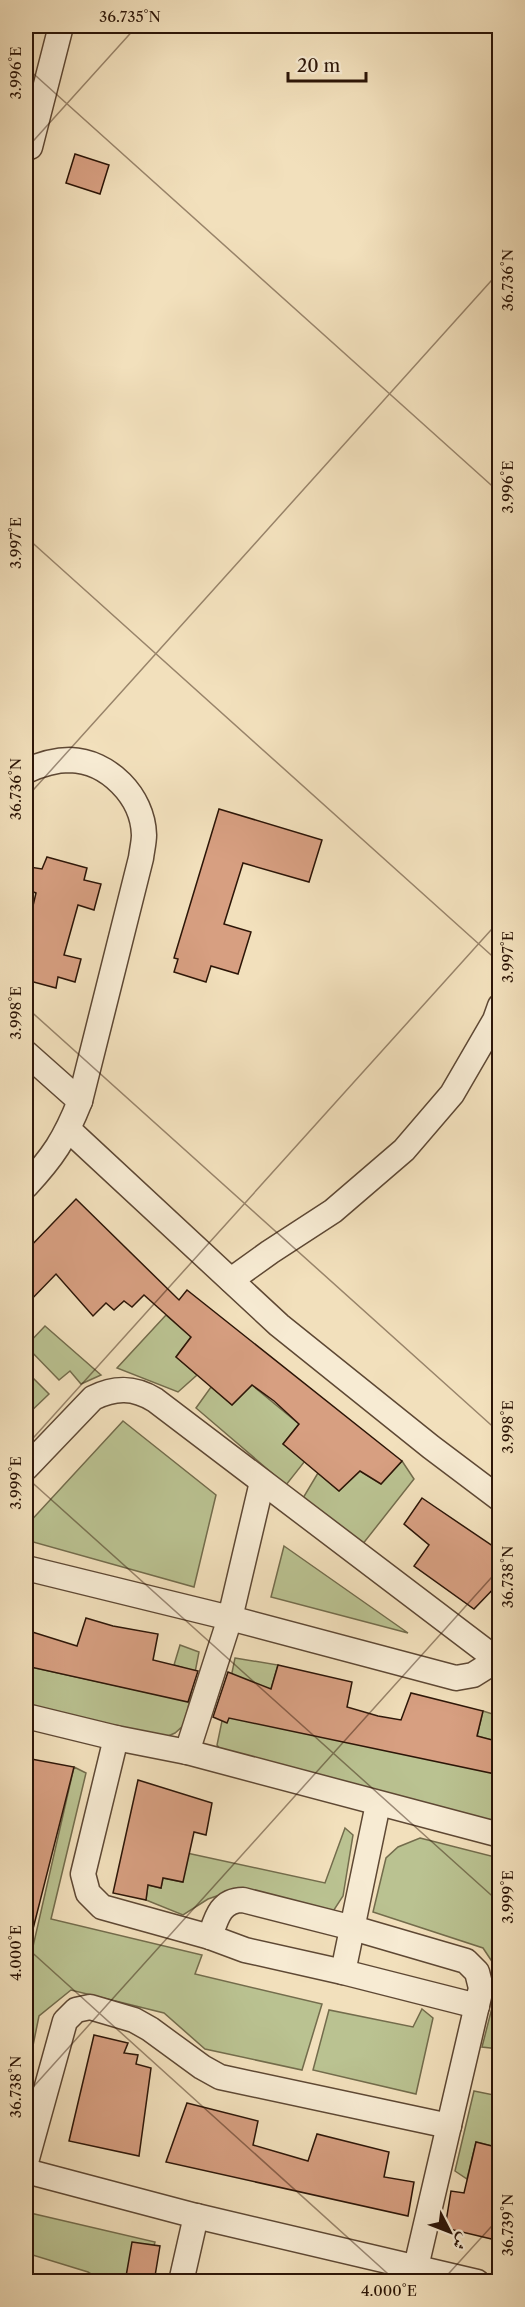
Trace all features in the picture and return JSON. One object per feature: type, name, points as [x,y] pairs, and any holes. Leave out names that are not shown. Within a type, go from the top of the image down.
[{"type":"street","points":[[27,154],[61,26]]},
{"type":"street","points":[[26,771],[48,762],[70,760],[93,765],[113,776],[129,792],[140,812],[144,835],[141,858],[80,1101],[69,1130],[58,1149],[26,1186]]},
{"type":"street","points":[[231,1280],[333,1211],[404,1150],[452,1094],[495,1020],[500,1006]]},
{"type":"street","points":[[26,1053],[80,1101]]},
{"type":"street","points":[[69,1130],[279,1325],[430,1447],[500,1498]]},
{"type":"street","points":[[26,1468],[93,1398],[105,1392],[131,1390],[144,1393],[498,1661],[473,1675],[456,1678],[230,1618],[26,1568]]},
{"type":"street","points":[[187,1752],[230,1618],[262,1482]]},
{"type":"street","points":[[26,1716],[116,1738],[187,1752],[500,1835]]},
{"type":"street","points":[[116,1738],[83,1875],[88,1893],[102,1907],[210,1937],[245,1950],[477,2006]]},
{"type":"street","points":[[343,1972],[378,1804]]},
{"type":"street","points":[[210,1937],[219,1911],[223,1906],[236,1900],[353,1928],[466,1960],[477,1972],[481,1988],[416,2267]]},
{"type":"street","points":[[26,2162],[65,2021],[69,2015],[83,2007],[90,2007],[142,2024],[202,2067],[220,2077],[449,2126]]},
{"type":"street","points":[[26,2171],[196,2216],[477,2282]]},
{"type":"street","points":[[181,2282],[196,2216]]},
{"type":"green space","points":[[166,1315],[191,1337],[176,1357],[197,1375],[178,1392],[117,1368]]},
{"type":"green space","points":[[45,1326],[101,1375],[81,1384],[70,1371],[59,1380],[26,1346]]},
{"type":"green space","points":[[26,1371],[49,1394],[26,1416]]},
{"type":"green space","points":[[252,1385],[299,1424],[283,1444],[305,1461],[286,1485],[196,1408],[211,1387],[232,1405]]},
{"type":"green space","points":[[123,1421],[216,1495],[194,1587],[26,1540],[26,1526]]},
{"type":"green space","points":[[402,1461],[414,1479],[362,1545],[303,1498],[318,1473],[339,1491],[360,1471],[381,1484]]},
{"type":"green space","points":[[284,1546],[408,1633],[271,1597]]},
{"type":"green space","points":[[180,1645],[199,1652],[185,1724],[175,1733],[159,1740],[26,1705],[26,1666],[178,1699],[184,1668],[174,1665]]},
{"type":"green space","points":[[235,1658],[278,1665],[270,1692],[499,1775],[499,1823],[227,1759],[217,1745]]},
{"type":"green space","points":[[483,1711],[499,1716],[499,1742],[477,1736]]},
{"type":"green space","points":[[74,1767],[86,1773],[51,1919],[202,1955],[195,1974],[322,2004],[302,2070],[205,2049],[164,2013],[71,1990],[39,2016],[26,2080],[26,1977]]},
{"type":"green space","points":[[345,1828],[353,1835],[343,1896],[332,1913],[234,1890],[208,1899],[183,1915],[146,1900],[148,1885],[161,1888],[163,1878],[182,1882],[173,1850],[325,1883]]},
{"type":"green space","points":[[420,1838],[499,1858],[499,2049],[482,2047],[495,1996],[495,1966],[483,1948],[373,1912],[386,1858],[398,1847]]},
{"type":"green space","points":[[422,2009],[433,2018],[416,2094],[313,2070],[329,2010],[413,2027]]},
{"type":"green space","points":[[474,2091],[499,2096],[499,2138],[496,2147],[476,2142],[467,2179],[455,2171]]},
{"type":"green space","points":[[26,2212],[155,2242],[144,2281],[102,2281],[88,2272],[26,2253]]},
{"type":"building","points":[[75,154],[109,165],[100,194],[66,183]]},
{"type":"building","points":[[219,809],[322,840],[309,882],[243,863],[224,924],[251,932],[238,974],[211,966],[206,982],[174,972],[178,959],[174,958]]},
{"type":"building","points":[[47,857],[87,868],[84,880],[101,884],[94,910],[78,905],[64,955],[81,959],[75,982],[58,977],[56,988],[26,980],[26,936],[36,893],[26,889],[26,881],[30,867],[42,869]]},
{"type":"building","points":[[76,1199],[179,1300],[187,1290],[402,1461],[381,1484],[360,1471],[339,1491],[283,1444],[299,1424],[274,1401],[252,1385],[232,1405],[176,1357],[191,1337],[144,1295],[132,1307],[124,1301],[114,1310],[106,1303],[93,1316],[56,1274],[26,1305],[26,1251]]},
{"type":"building","points":[[422,1498],[500,1551],[500,1582],[474,1609],[414,1566],[429,1545],[404,1524]]},
{"type":"building","points":[[86,1618],[113,1626],[158,1634],[153,1660],[198,1671],[188,1702],[26,1666],[26,1630],[77,1646]]},
{"type":"building","points":[[278,1665],[352,1682],[347,1707],[378,1716],[401,1720],[411,1693],[483,1711],[477,1736],[500,1742],[500,1775],[229,1718],[227,1723],[213,1717],[228,1672],[271,1689]]},
{"type":"building","points":[[26,1758],[74,1767],[33,1929],[26,1928]]},
{"type":"building","points":[[138,1780],[212,1803],[206,1835],[194,1832],[183,1882],[163,1878],[161,1888],[148,1885],[146,1900],[113,1893]]},
{"type":"building","points":[[94,2035],[128,2043],[124,2053],[138,2055],[136,2064],[151,2068],[139,2156],[69,2141]]},
{"type":"building","points":[[187,2103],[258,2121],[253,2145],[308,2161],[317,2134],[389,2152],[384,2177],[414,2182],[408,2216],[166,2162]]},
{"type":"building","points":[[476,2142],[500,2148],[500,2241],[445,2228],[451,2191],[464,2193]]},
{"type":"building","points":[[132,2242],[160,2246],[154,2282],[125,2282]]}]
